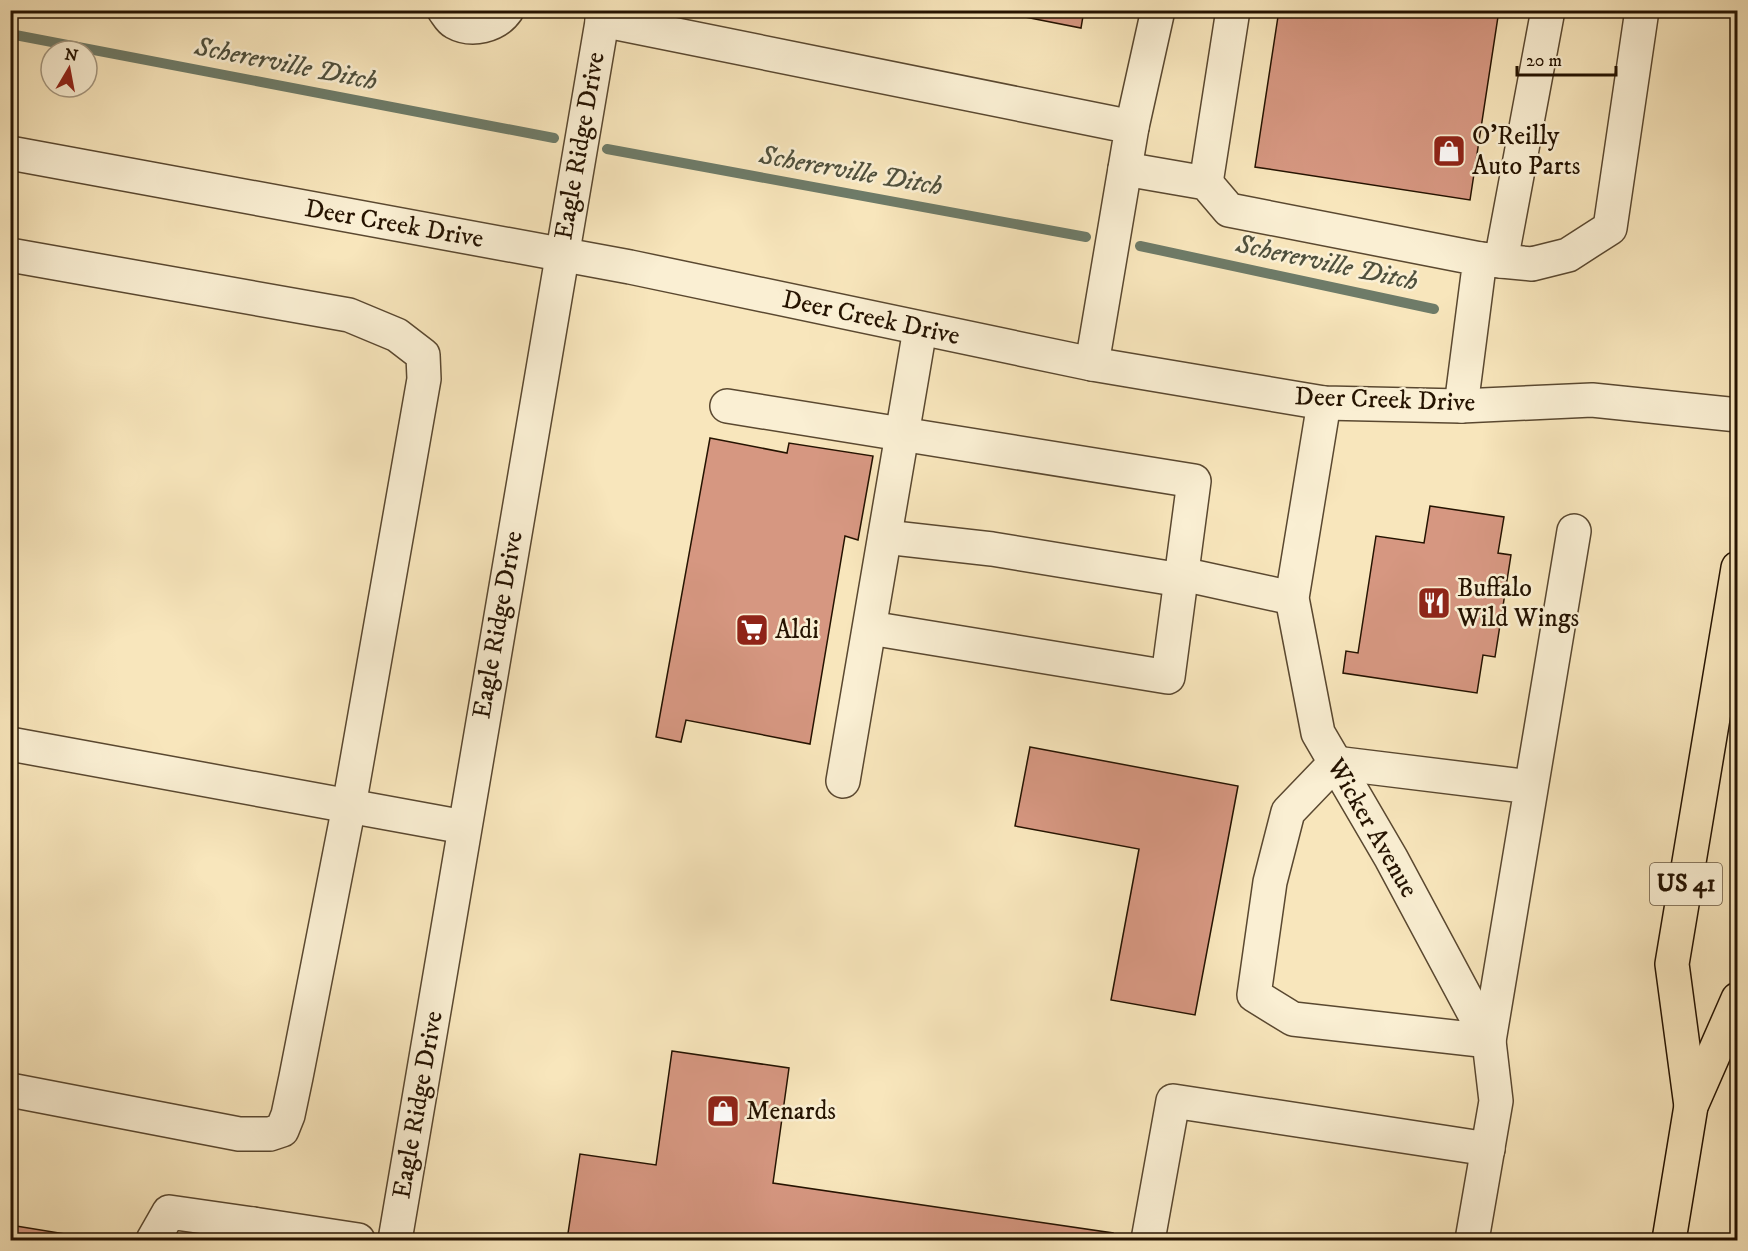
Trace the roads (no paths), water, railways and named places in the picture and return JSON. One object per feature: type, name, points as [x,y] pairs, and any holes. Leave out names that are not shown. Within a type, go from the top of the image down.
[{"type":"highway","name":"US 41","points":[[1690,1106],[1672,964],[1737,568]]},
{"type":"highway","name":"US 41","points":[[1669,1240],[1690,1106],[1737,999]]},
{"type":"street","points":[[444,10],[453,21],[476,28],[501,19],[507,10]]},
{"type":"street","points":[[1092,364],[1132,127],[1158,10]]},
{"type":"street","points":[[1206,183],[1233,10]]},
{"type":"street","points":[[1461,405],[1491,260],[1548,10]]},
{"type":"street","points":[[1125,169],[1206,183],[1228,210],[1491,260],[1532,264],[1568,255],[1610,228],[1642,10]]},
{"type":"street","points":[[603,15],[1132,127]]},
{"type":"street","name":"Eagle Ridge Drive","points":[[395,1240],[603,15]]},
{"type":"street","name":"Deer Creek Drive","points":[[10,153],[630,267],[1092,364],[1324,403],[1461,405],[1592,400],[1737,415]]},
{"type":"street","points":[[10,255],[349,315],[397,334],[423,355],[424,380],[348,806],[296,1077],[288,1115],[282,1130],[270,1134],[239,1134],[10,1089]]},
{"type":"street","points":[[843,781],[920,329]]},
{"type":"street","name":"Wicker Avenue","points":[[1324,403],[1292,598],[1318,733],[1390,858],[1489,1041],[1496,1101],[1472,1240]]},
{"type":"street","points":[[727,405],[1194,481],[1168,677],[870,628]]},
{"type":"street","points":[[1531,787],[1335,763],[1288,812],[1270,882],[1254,995],[1293,1019],[1489,1041],[1574,531]]},
{"type":"street","points":[[885,537],[992,549],[1182,577],[1292,598]]},
{"type":"street","points":[[10,744],[464,827]]},
{"type":"street","points":[[1148,1240],[1173,1101],[1488,1149]]},
{"type":"street","points":[[153,1240],[169,1212],[252,1232],[358,1240]]},
{"type":"waterway","name":"Schererville Ditch","points":[[10,34],[554,138]]},
{"type":"waterway","name":"Schererville Ditch","points":[[607,149],[1086,237]]},
{"type":"waterway","name":"Schererville Ditch","points":[[1140,246],[1434,309]]},
{"type":"place","name":"O'Reilly Auto Parts","points":[[1449,151]]},
{"type":"place","name":"Buffalo Wild Wings","points":[[1434,603]]},
{"type":"place","name":"Aldi","points":[[752,630]]},
{"type":"place","name":"Menards","points":[[723,1111]]}]
